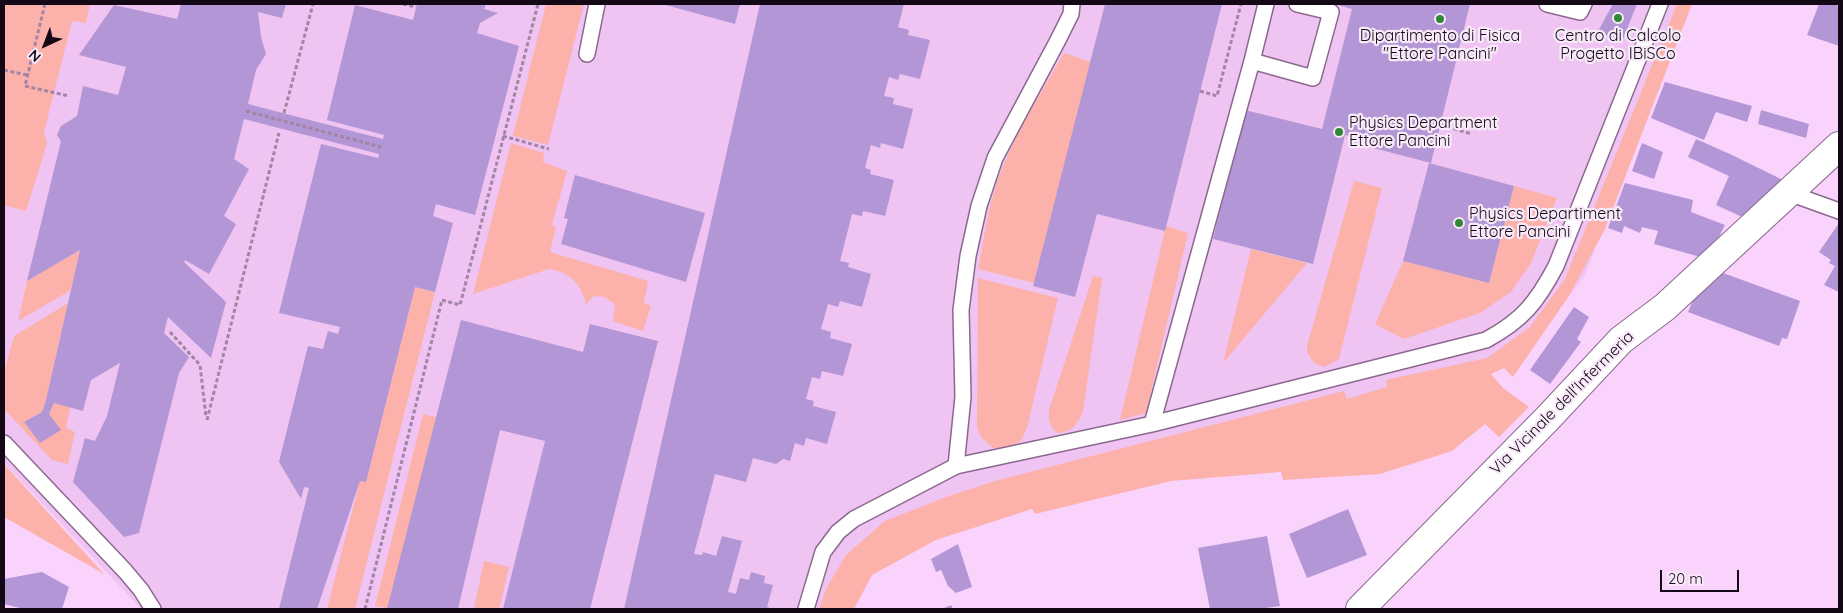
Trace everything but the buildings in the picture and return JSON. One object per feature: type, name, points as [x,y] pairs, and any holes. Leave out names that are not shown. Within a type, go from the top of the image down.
[{"type":"street","name":"Via Vicinale dell'Infermeria","points":[[1360,609],[1621,340],[1665,307],[1839,146]]},
{"type":"lane","points":[[587,54],[597,4]]},
{"type":"lane","points":[[956,466],[963,397],[961,310],[968,256],[979,206],[996,158],[1071,14],[1072,4]]},
{"type":"lane","points":[[1152,424],[1266,4]]},
{"type":"lane","points":[[1252,61],[1313,78],[1331,12],[1296,4]]},
{"type":"lane","points":[[1547,4],[1580,12],[1584,4]]},
{"type":"lane","points":[[806,609],[823,552],[838,532],[854,519],[956,466],[1152,424],[1486,340],[1508,328],[1525,313],[1543,290],[1556,266],[1660,4]]},
{"type":"lane","points":[[1789,193],[1839,211]]},
{"type":"lane","points":[[4,443],[125,571],[141,590],[153,609]]},
{"type":"path","points":[[45,4],[25,86],[69,96]]},
{"type":"path","points":[[284,113],[313,4]]},
{"type":"path","points":[[403,4],[416,7]]},
{"type":"path","points":[[365,609],[442,300],[460,305],[538,4]]},
{"type":"path","points":[[1200,91],[1217,96],[1241,4]]},
{"type":"path","points":[[4,70],[27,75]]},
{"type":"path","points":[[246,112],[381,147]]},
{"type":"path","points":[[1441,126],[1472,134]]},
{"type":"path","points":[[170,332],[200,365],[207,420],[280,134]]},
{"type":"path","points":[[503,136],[549,149]]},
{"type":"shaded area","points":[[4,4],[1691,4],[1584,277],[1516,360],[1202,436],[931,537],[869,572],[849,609],[141,609],[4,463]]},
{"type":"shaded area","points":[[4,4],[90,4],[86,23],[72,21],[44,132],[47,144],[26,211],[4,205]]},
{"type":"shaded area","points":[[546,4],[584,4],[548,145],[513,136]]},
{"type":"shaded area","points":[[1677,4],[1692,4],[1605,229],[1569,296],[1513,377],[1504,368],[1491,374],[1503,388],[1529,407],[1499,437],[1485,424],[1452,451],[1380,474],[1283,480],[1281,472],[1171,481],[1035,514],[1032,509],[936,540],[872,575],[854,609],[819,609],[826,589],[846,555],[885,521],[946,497],[995,481],[1344,391],[1347,399],[1387,387],[1386,380],[1487,358],[1530,327],[1565,279]]},
{"type":"shaded area","points":[[1064,53],[1091,62],[1034,283],[978,269],[989,212],[1004,163],[1037,99]]},
{"type":"shaded area","points":[[511,143],[544,153],[543,162],[567,171],[552,225],[556,228],[550,252],[648,281],[644,303],[651,306],[643,331],[613,321],[615,304],[604,297],[594,296],[586,304],[574,280],[563,273],[549,269],[473,294]]},
{"type":"shaded area","points":[[1354,181],[1382,188],[1339,359],[1324,367],[1314,363],[1307,352],[1307,346]]},
{"type":"shaded area","points":[[1514,186],[1557,198],[1531,263],[1511,292],[1480,313],[1404,339],[1375,324],[1403,261],[1489,283]]},
{"type":"shaded area","points":[[1166,226],[1188,233],[1146,413],[1120,420]]},
{"type":"shaded area","points":[[1251,249],[1307,263],[1223,363]]},
{"type":"shaded area","points":[[80,250],[71,290],[18,321],[27,281]]},
{"type":"shaded area","points":[[1093,276],[1102,278],[1083,411],[1074,427],[1057,433],[1050,423],[1049,410]]},
{"type":"shaded area","points":[[978,278],[1058,298],[1027,428],[1021,441],[1007,448],[993,448],[981,437],[977,428]]},
{"type":"shaded area","points":[[415,287],[435,292],[355,609],[327,609],[360,481],[366,482]]},
{"type":"shaded area","points":[[68,303],[42,412],[24,422],[40,442],[60,430],[49,414],[54,403],[70,407],[66,428],[75,432],[68,464],[52,460],[4,409],[4,373],[14,336]]},
{"type":"shaded area","points":[[423,414],[440,418],[392,609],[375,606]]},
{"type":"shaded area","points":[[4,464],[104,574],[4,517]]},
{"type":"shaded area","points":[[484,561],[509,567],[499,609],[474,609]]},
{"type":"place","name":"Centro di Calcolo Progetto IBiSCo","points":[[1618,18]]},
{"type":"place","name":"Dipartimento di Fisica \"Ettore Pancini\"","points":[[1440,19]]},
{"type":"place","name":"Physics Department Ettore Pancini","points":[[1339,132]]},
{"type":"place","name":"Physics Departiment Ettore Pancini","points":[[1459,223]]}]
